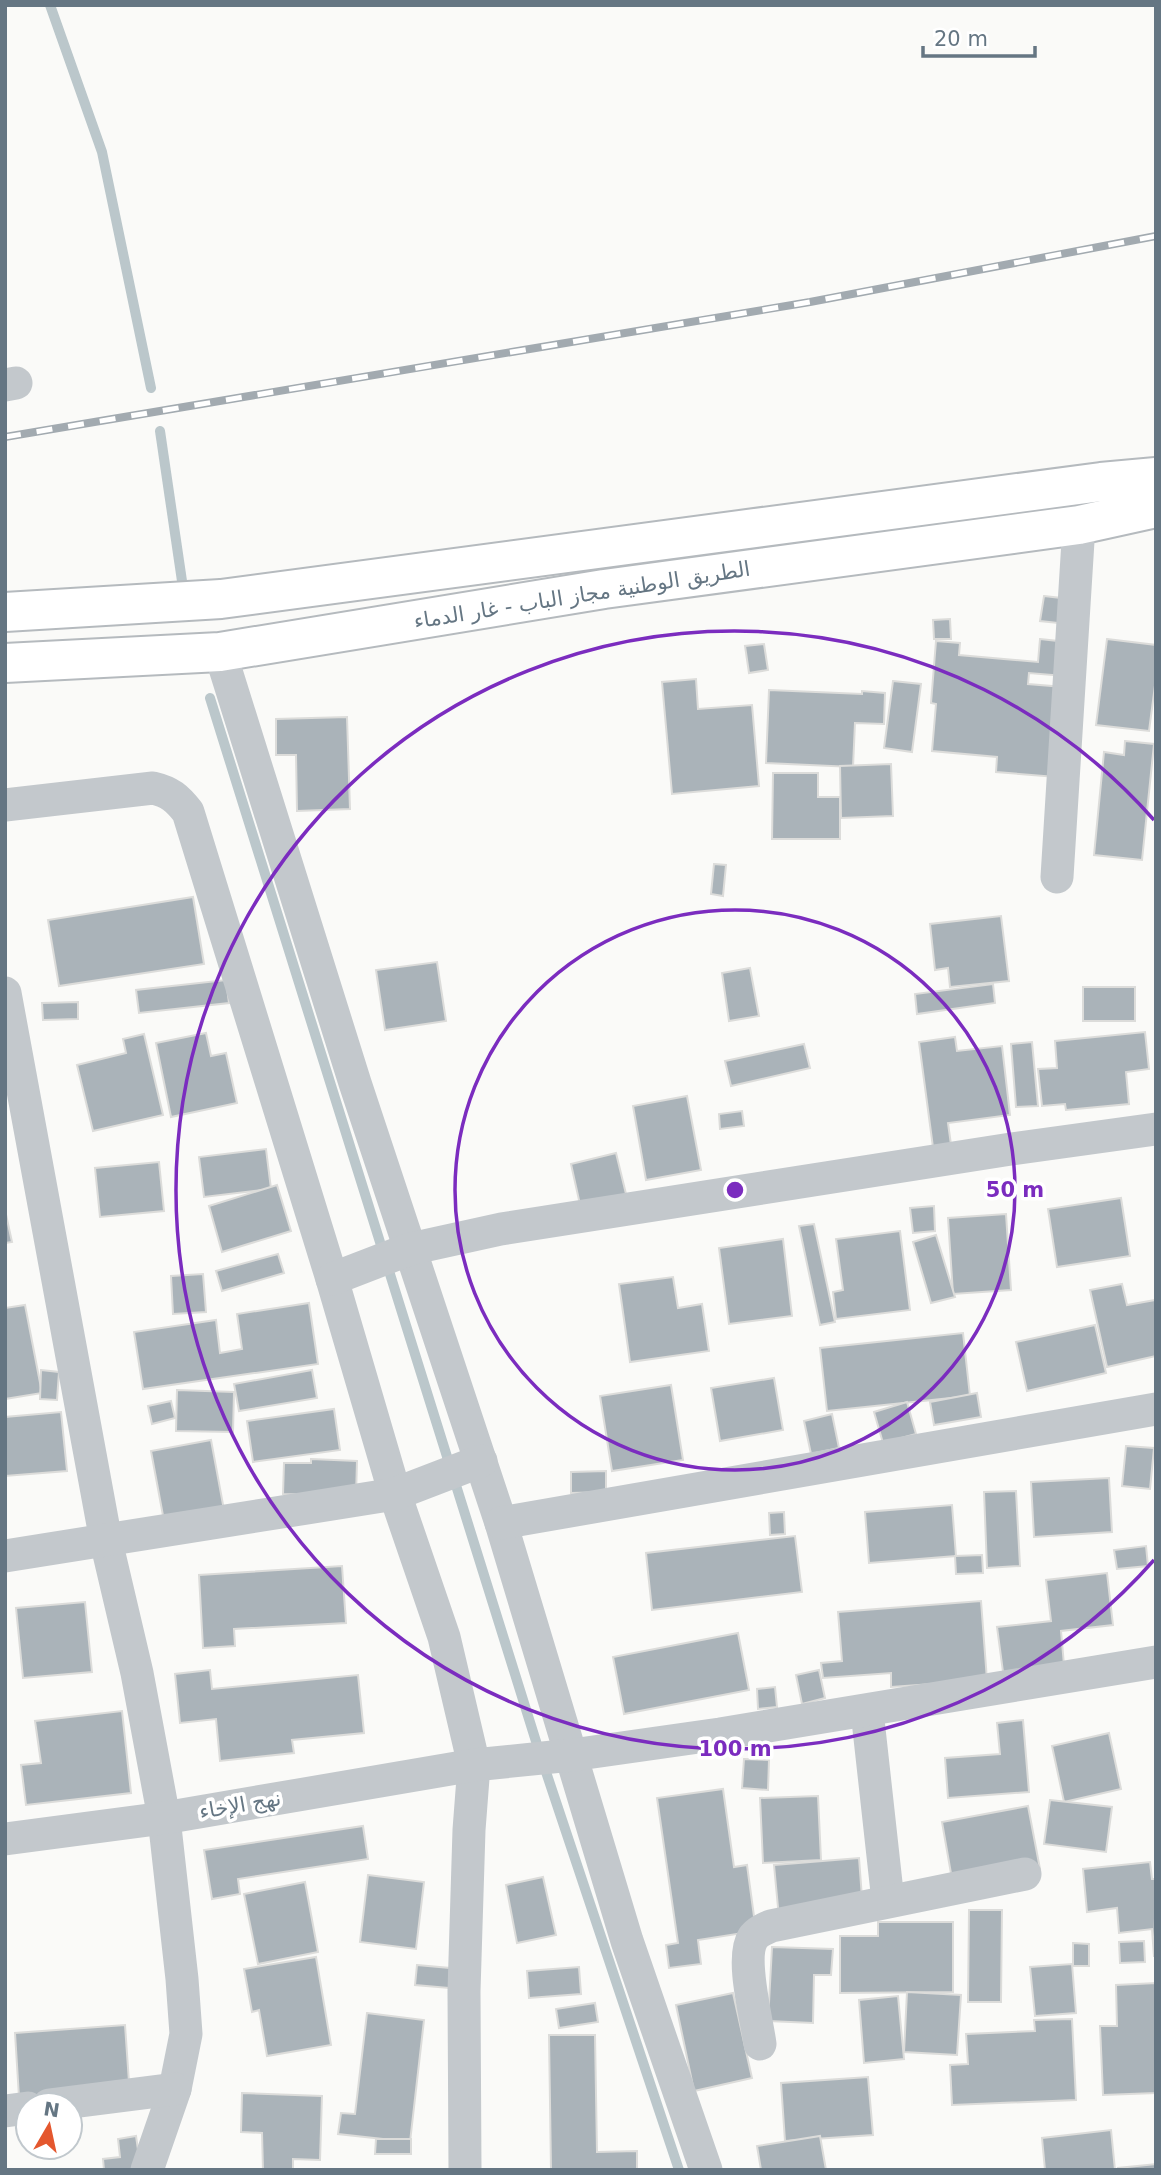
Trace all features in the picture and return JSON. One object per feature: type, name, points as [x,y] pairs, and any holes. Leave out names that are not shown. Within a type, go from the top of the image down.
[{"type":"main road","name":"الطريق الوطنية مجاز الباب - غار الدماء","points":[[5,612],[221,599],[1101,482],[1156,477]]},
{"type":"main road","name":"الطريق الوطنية مجاز الباب - غار الدماء","points":[[5,663],[220,652],[604,589],[1079,525],[1156,508]]},
{"type":"street","points":[[1057,877],[1079,525]]},
{"type":"street","points":[[220,652],[350,1070],[501,1523],[627,1941],[706,2170]]},
{"type":"street","points":[[5,805],[152,788],[167,791],[177,798],[188,812],[396,1494],[444,1637],[474,1765],[469,1830],[464,1991],[465,2170]]},
{"type":"street","points":[[5,993],[15,1115],[137,1673],[164,1818],[186,2034],[175,2089],[147,2170]]},
{"type":"street","points":[[332,1279],[410,1249],[502,1229],[1011,1149],[1156,1129]]},
{"type":"street","points":[[501,1523],[1156,1409]]},
{"type":"street","points":[[5,1556],[396,1494],[481,1461]]},
{"type":"street","name":"نهج الإخاء","points":[[5,1839],[164,1818],[474,1765],[572,1755],[867,1711],[1156,1662]]},
{"type":"street","points":[[867,1711],[888,1901]]},
{"type":"street","points":[[760,2044],[748,1963],[748,1949],[758,1932],[771,1926],[1025,1874]]},
{"type":"street","points":[[84,2101],[175,2089]]},
{"type":"building","points":[[1044,596],[1061,598],[1058,623],[1040,621]]},
{"type":"building","points":[[950,619],[951,639],[934,639],[933,620]]},
{"type":"building","points":[[1040,639],[1067,642],[1064,676],[1029,673],[1028,684],[1064,687],[1056,777],[996,772],[997,757],[932,751],[936,704],[931,703],[936,641],[960,643],[959,655],[1038,662]]},
{"type":"building","points":[[1107,639],[1156,645],[1156,678],[1149,731],[1096,725]]},
{"type":"building","points":[[764,644],[768,670],[749,673],[745,646]]},
{"type":"building","points":[[696,679],[698,709],[752,705],[759,786],[672,794],[662,682]]},
{"type":"building","points":[[893,681],[921,684],[912,752],[884,748]]},
{"type":"building","points":[[769,690],[885,693],[884,724],[855,723],[853,767],[766,763]]},
{"type":"building","points":[[347,717],[350,809],[297,811],[296,755],[276,755],[276,719]]},
{"type":"building","points":[[1125,741],[1154,744],[1142,860],[1094,855],[1104,752],[1124,755]]},
{"type":"building","points":[[891,764],[893,816],[841,818],[840,766]]},
{"type":"building","points":[[773,773],[818,773],[818,797],[840,797],[840,839],[772,839]]},
{"type":"building","points":[[714,864],[726,865],[723,896],[711,894]]},
{"type":"building","points":[[193,897],[204,964],[59,986],[48,920]]},
{"type":"building","points":[[1001,916],[1009,981],[950,987],[948,968],[935,970],[930,924]]},
{"type":"building","points":[[437,962],[446,1021],[385,1030],[376,970]]},
{"type":"building","points":[[750,968],[759,1016],[729,1021],[722,973]]},
{"type":"building","points":[[226,980],[229,1003],[139,1013],[136,990]]},
{"type":"building","points":[[993,984],[995,1003],[917,1014],[915,994]]},
{"type":"building","points":[[1083,987],[1135,987],[1135,1021],[1083,1021]]},
{"type":"building","points":[[78,1002],[78,1019],[43,1020],[42,1003]]},
{"type":"building","points":[[1145,1032],[1149,1069],[1126,1072],[1129,1104],[1066,1110],[1065,1104],[1042,1106],[1038,1069],[1057,1068],[1055,1041]]},
{"type":"building","points":[[206,1033],[211,1056],[226,1053],[237,1103],[171,1117],[156,1043]]},
{"type":"building","points":[[144,1034],[163,1115],[93,1131],[77,1065],[126,1053],[123,1039]]},
{"type":"building","points":[[955,1037],[957,1051],[1002,1046],[1010,1115],[948,1123],[952,1152],[934,1155],[919,1042]]},
{"type":"building","points":[[1032,1042],[1038,1106],[1016,1107],[1011,1044]]},
{"type":"building","points":[[804,1044],[810,1068],[731,1086],[725,1061]]},
{"type":"building","points":[[687,1096],[701,1170],[646,1180],[633,1106]]},
{"type":"building","points":[[742,1111],[744,1126],[720,1129],[719,1114]]},
{"type":"building","points":[[266,1149],[271,1189],[204,1197],[199,1157]]},
{"type":"building","points":[[616,1153],[627,1198],[581,1209],[571,1164]]},
{"type":"building","points":[[159,1162],[164,1211],[100,1217],[95,1168]]},
{"type":"building","points":[[277,1185],[291,1231],[222,1252],[209,1206]]},
{"type":"building","points":[[1121,1198],[1130,1256],[1057,1267],[1048,1209]]},
{"type":"building","points":[[934,1206],[935,1231],[913,1233],[910,1208]]},
{"type":"building","points":[[5,1210],[12,1242],[5,1243]]},
{"type":"building","points":[[1006,1214],[1011,1290],[953,1294],[948,1218]]},
{"type":"building","points":[[814,1224],[835,1322],[820,1325],[799,1226]]},
{"type":"building","points":[[900,1231],[910,1310],[836,1319],[833,1292],[843,1290],[836,1239]]},
{"type":"building","points":[[936,1235],[955,1297],[931,1303],[913,1242]]},
{"type":"building","points":[[783,1239],[792,1316],[729,1324],[719,1248]]},
{"type":"building","points":[[278,1254],[284,1273],[222,1291],[216,1271]]},
{"type":"building","points":[[203,1274],[206,1312],[173,1314],[171,1276]]},
{"type":"building","points":[[673,1277],[678,1308],[702,1304],[709,1351],[630,1362],[619,1284]]},
{"type":"building","points":[[1122,1284],[1127,1305],[1155,1300],[1156,1356],[1107,1367],[1090,1290]]},
{"type":"building","points":[[309,1303],[318,1364],[143,1389],[134,1332],[216,1320],[220,1353],[242,1349],[237,1314]]},
{"type":"building","points":[[25,1305],[42,1393],[5,1399],[5,1308]]},
{"type":"building","points":[[1095,1325],[1106,1373],[1027,1391],[1016,1342]]},
{"type":"building","points":[[963,1333],[970,1396],[827,1411],[820,1348]]},
{"type":"building","points":[[41,1370],[59,1372],[57,1400],[40,1399]]},
{"type":"building","points":[[312,1370],[317,1398],[239,1411],[234,1384]]},
{"type":"building","points":[[774,1378],[783,1430],[720,1441],[711,1388]]},
{"type":"building","points":[[671,1385],[683,1460],[612,1471],[600,1396]]},
{"type":"building","points":[[177,1390],[234,1392],[233,1432],[176,1431]]},
{"type":"building","points":[[977,1393],[981,1417],[934,1425],[930,1402]]},
{"type":"building","points":[[171,1401],[175,1418],[152,1424],[148,1406]]},
{"type":"building","points":[[907,1402],[916,1434],[883,1443],[874,1412]]},
{"type":"building","points":[[334,1409],[340,1450],[253,1462],[247,1421]]},
{"type":"building","points":[[61,1412],[67,1471],[5,1476],[5,1417]]},
{"type":"building","points":[[832,1414],[839,1448],[811,1454],[804,1421]]},
{"type":"building","points":[[211,1440],[224,1510],[164,1521],[151,1451]]},
{"type":"building","points":[[1126,1446],[1154,1448],[1150,1489],[1122,1486]]},
{"type":"building","points":[[311,1459],[357,1461],[356,1496],[283,1494],[284,1463],[311,1463]]},
{"type":"building","points":[[606,1471],[606,1492],[571,1493],[571,1472]]},
{"type":"building","points":[[1109,1478],[1112,1532],[1034,1537],[1031,1482]]},
{"type":"building","points":[[1016,1491],[1020,1566],[987,1568],[984,1492]]},
{"type":"building","points":[[952,1505],[956,1556],[869,1563],[865,1512]]},
{"type":"building","points":[[784,1512],[785,1534],[770,1535],[769,1513]]},
{"type":"building","points":[[795,1536],[802,1592],[652,1610],[646,1553]]},
{"type":"building","points":[[1146,1546],[1148,1566],[1117,1569],[1114,1550]]},
{"type":"building","points":[[982,1555],[983,1573],[956,1574],[955,1556]]},
{"type":"building","points":[[342,1566],[346,1623],[234,1629],[235,1646],[203,1648],[199,1575]]},
{"type":"building","points":[[1107,1573],[1113,1625],[1061,1631],[1064,1665],[1003,1672],[997,1627],[1051,1621],[1046,1580]]},
{"type":"building","points":[[981,1601],[987,1680],[891,1687],[891,1673],[823,1678],[821,1663],[842,1661],[838,1612]]},
{"type":"building","points":[[85,1602],[92,1672],[23,1678],[16,1608]]},
{"type":"building","points":[[738,1633],[749,1690],[624,1714],[613,1657]]},
{"type":"building","points":[[210,1670],[212,1689],[358,1675],[364,1733],[292,1740],[294,1753],[220,1761],[216,1719],[180,1723],[175,1674]]},
{"type":"building","points":[[819,1670],[825,1698],[802,1704],[796,1675]]},
{"type":"building","points":[[775,1687],[777,1707],[758,1709],[757,1689]]},
{"type":"building","points":[[122,1711],[131,1793],[26,1805],[21,1765],[41,1763],[35,1721]]},
{"type":"building","points":[[1023,1720],[1029,1792],[948,1798],[945,1758],[1000,1754],[997,1723]]},
{"type":"building","points":[[1109,1733],[1121,1789],[1064,1802],[1052,1746]]},
{"type":"building","points":[[744,1759],[769,1760],[768,1790],[742,1788]]},
{"type":"building","points":[[723,1789],[734,1867],[747,1865],[756,1931],[698,1940],[701,1964],[669,1968],[666,1945],[678,1943],[657,1798]]},
{"type":"building","points":[[818,1796],[821,1860],[763,1863],[760,1798]]},
{"type":"building","points":[[1050,1800],[1112,1807],[1106,1852],[1044,1844]]},
{"type":"building","points":[[1028,1806],[1040,1869],[953,1885],[942,1822]]},
{"type":"building","points":[[363,1826],[368,1859],[238,1879],[240,1894],[212,1899],[204,1850]]},
{"type":"building","points":[[859,1858],[863,1911],[779,1918],[774,1865]]},
{"type":"building","points":[[1150,1862],[1152,1879],[1156,1879],[1154,1957],[1152,1929],[1119,1933],[1117,1908],[1087,1912],[1083,1869]]},
{"type":"building","points":[[368,1875],[424,1882],[416,1949],[360,1942]]},
{"type":"building","points":[[543,1877],[556,1935],[517,1943],[506,1885]]},
{"type":"building","points":[[305,1882],[318,1952],[258,1964],[244,1894]]},
{"type":"building","points":[[969,1910],[1002,1910],[1001,2002],[968,2002]]},
{"type":"building","points":[[878,1922],[953,1922],[953,1992],[840,1993],[840,1936],[878,1936]]},
{"type":"building","points":[[1144,1941],[1145,1962],[1120,1963],[1119,1942]]},
{"type":"building","points":[[1073,1943],[1089,1944],[1089,1966],[1073,1966]]},
{"type":"building","points":[[772,1947],[833,1949],[831,1975],[814,1975],[813,2023],[768,2021]]},
{"type":"building","points":[[316,1957],[331,2045],[267,2056],[259,2010],[252,2012],[244,1969]]},
{"type":"building","points":[[1072,1964],[1076,2013],[1035,2016],[1030,1967]]},
{"type":"building","points":[[417,1965],[450,1968],[449,1988],[415,1985]]},
{"type":"building","points":[[579,1967],[581,1994],[529,1998],[527,1971]]},
{"type":"building","points":[[1156,1983],[1156,2093],[1103,2095],[1100,2026],[1117,2026],[1116,1985]]},
{"type":"building","points":[[907,1992],[961,1995],[957,2055],[904,2052]]},
{"type":"building","points":[[733,1993],[752,2078],[694,2091],[676,2005]]},
{"type":"building","points":[[898,1996],[904,2059],[864,2063],[859,2000]]},
{"type":"building","points":[[595,2003],[598,2022],[559,2028],[556,2009]]},
{"type":"building","points":[[367,2013],[424,2020],[410,2142],[338,2134],[341,2113],[355,2114]]},
{"type":"building","points":[[1072,2019],[1076,2100],[952,2105],[950,2065],[968,2064],[966,2034],[1035,2031],[1034,2020]]},
{"type":"building","points":[[125,2025],[129,2082],[84,2095],[84,2091],[19,2091],[15,2033]]},
{"type":"building","points":[[549,2035],[595,2035],[597,2152],[637,2151],[637,2170],[551,2170]]},
{"type":"building","points":[[868,2077],[873,2135],[785,2141],[781,2083]]},
{"type":"building","points":[[242,2093],[322,2096],[320,2160],[293,2159],[293,2170],[263,2170],[262,2133],[241,2132]]},
{"type":"building","points":[[1111,2130],[1115,2170],[1045,2170],[1042,2138]]},
{"type":"building","points":[[136,2136],[141,2170],[104,2170],[103,2159],[120,2157],[118,2139]]},
{"type":"building","points":[[820,2136],[826,2170],[761,2170],[757,2146]]},
{"type":"building","points":[[376,2139],[411,2139],[411,2154],[375,2154]]},
{"type":"building","points":[[1156,2164],[1156,2170],[1118,2170],[1118,2168]]},
{"type":"waterway","points":[[50,5],[102,152],[151,388]]},
{"type":"waterway","points":[[160,431],[182,581]]},
{"type":"waterway","points":[[210,698],[539,1751],[679,2170]]},
{"type":"railway","points":[[5,437],[810,302],[1156,236]]}]
